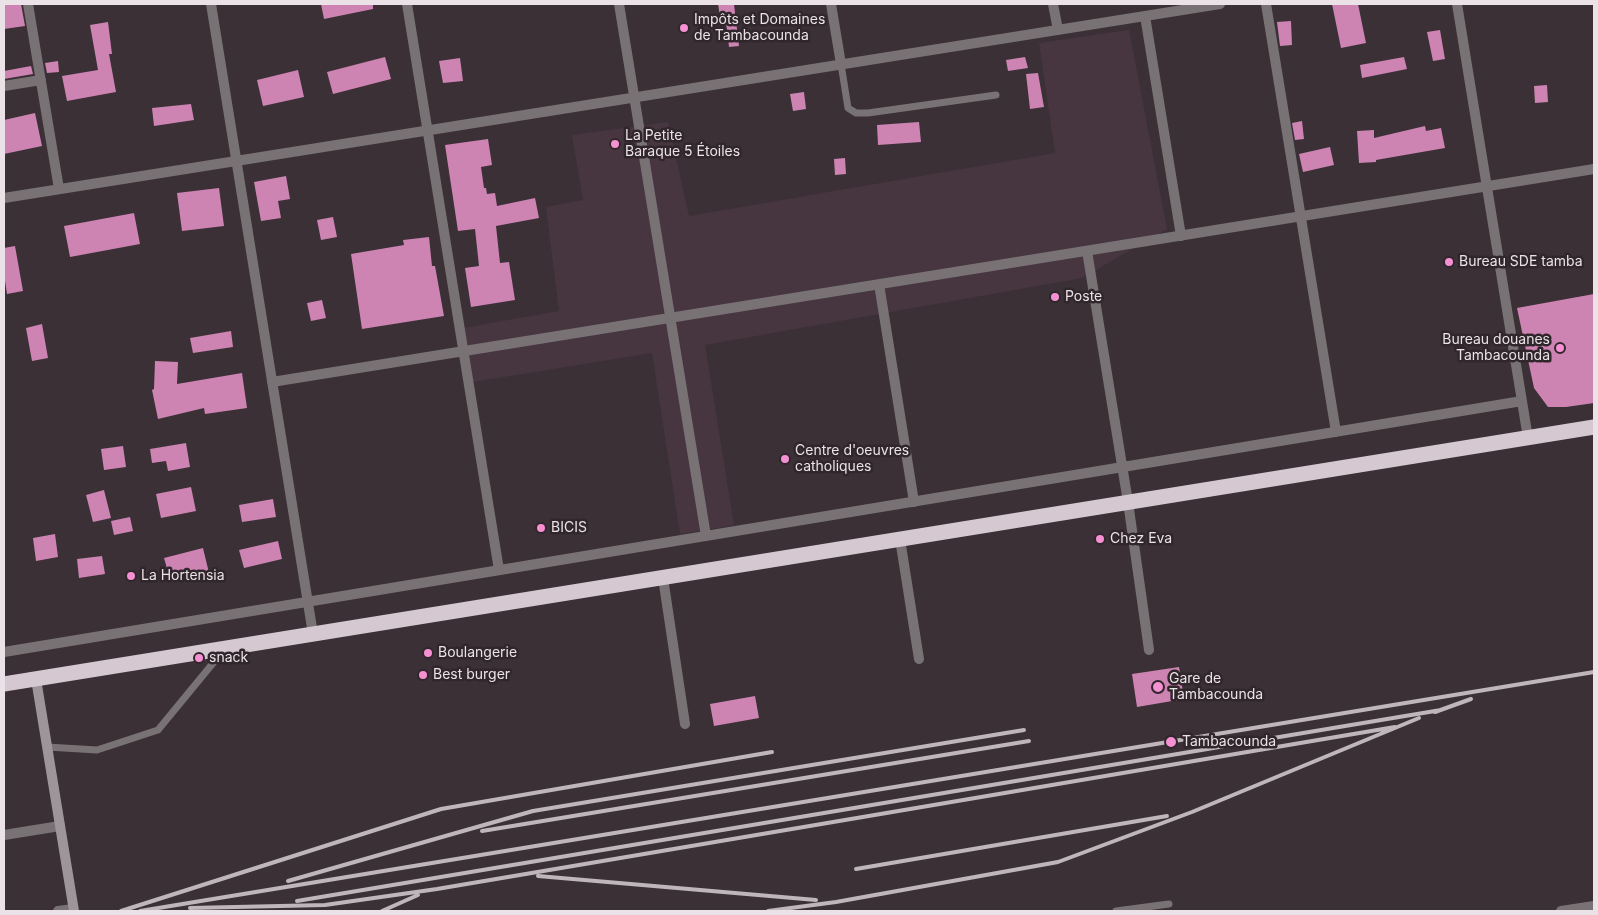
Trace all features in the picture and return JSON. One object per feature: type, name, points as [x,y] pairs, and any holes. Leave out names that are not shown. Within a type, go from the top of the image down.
[{"type":"highway","points":[[4,684],[1594,427]]},
{"type":"street","points":[[28,4],[59,189]]},
{"type":"street","points":[[211,4],[313,634]]},
{"type":"street","points":[[407,4],[499,570]]},
{"type":"street","points":[[619,4],[706,536]]},
{"type":"street","points":[[832,4],[841,64]]},
{"type":"street","points":[[1053,4],[1058,30]]},
{"type":"street","points":[[4,198],[1220,4]]},
{"type":"street","points":[[1266,4],[1336,432]]},
{"type":"street","points":[[1457,4],[1528,438]]},
{"type":"street","points":[[1145,16],[1181,236]]},
{"type":"street","points":[[4,86],[41,80]]},
{"type":"street","points":[[272,382],[1594,169]]},
{"type":"street","points":[[1087,251],[1128,502],[1149,650]]},
{"type":"street","points":[[879,284],[914,502]]},
{"type":"street","points":[[4,652],[1522,401]]},
{"type":"street","points":[[900,539],[918,659]]},
{"type":"street","points":[[663,578],[685,724]]},
{"type":"street","points":[[36,679],[73,910],[58,911]]},
{"type":"street","points":[[4,835],[60,826]]},
{"type":"street","points":[[1561,911],[1594,906]]},
{"type":"lane","points":[[841,64],[848,108],[856,113],[868,113],[996,95]]},
{"type":"lane","points":[[47,747],[97,750],[158,730],[225,648]]},
{"type":"lane","points":[[1116,911],[1169,904]]},
{"type":"shaded area","points":[[1129,30],[1167,229],[1082,278],[705,345],[734,525],[680,534],[652,353],[473,382],[463,328],[559,311],[546,207],[583,200],[572,135],[668,122],[689,216],[1055,153],[1039,43]]},
{"type":"building","points":[[4,4],[21,4],[25,26],[4,29]]},
{"type":"building","points":[[321,4],[373,4],[373,9],[324,19]]},
{"type":"building","points":[[718,4],[734,4],[739,46],[729,47],[726,22],[721,23]]},
{"type":"building","points":[[1332,4],[1358,4],[1366,43],[1341,48]]},
{"type":"building","points":[[1291,21],[1292,45],[1280,46],[1277,22]]},
{"type":"building","points":[[108,22],[112,54],[109,54],[116,92],[67,101],[62,76],[98,70],[90,25]]},
{"type":"building","points":[[1440,30],[1445,59],[1433,61],[1427,32]]},
{"type":"building","points":[[385,57],[391,79],[333,94],[327,72]]},
{"type":"building","points":[[1025,57],[1028,68],[1008,71],[1006,60]]},
{"type":"building","points":[[1404,57],[1407,69],[1362,78],[1360,65]]},
{"type":"building","points":[[460,58],[463,81],[443,83],[439,61]]},
{"type":"building","points":[[58,61],[59,72],[47,73],[45,63]]},
{"type":"building","points":[[31,66],[33,74],[4,79],[4,71]]},
{"type":"building","points":[[298,70],[304,97],[263,106],[257,80]]},
{"type":"building","points":[[1038,73],[1044,107],[1030,109],[1026,74]]},
{"type":"building","points":[[1547,85],[1548,102],[1535,103],[1534,86]]},
{"type":"building","points":[[804,92],[806,109],[793,111],[790,94]]},
{"type":"building","points":[[191,104],[194,120],[154,126],[152,108]]},
{"type":"building","points":[[35,113],[42,146],[4,154],[4,120]]},
{"type":"building","points":[[1302,121],[1304,139],[1295,140],[1292,123]]},
{"type":"building","points":[[919,122],[921,142],[878,145],[877,125]]},
{"type":"building","points":[[1425,126],[1426,131],[1441,128],[1445,148],[1376,160],[1376,162],[1359,163],[1357,131],[1374,130],[1374,138]]},
{"type":"building","points":[[488,139],[492,165],[481,167],[484,188],[486,188],[487,194],[495,193],[497,206],[535,198],[539,218],[496,226],[500,263],[509,262],[515,300],[471,307],[465,268],[479,266],[475,229],[458,231],[445,145]]},
{"type":"building","points":[[1330,147],[1334,165],[1303,172],[1299,154]]},
{"type":"building","points":[[845,158],[846,174],[835,175],[834,159]]},
{"type":"building","points":[[286,176],[290,199],[278,201],[281,218],[261,221],[254,182]]},
{"type":"building","points":[[219,188],[224,226],[182,231],[177,193]]},
{"type":"building","points":[[134,213],[140,244],[70,257],[64,226]]},
{"type":"building","points":[[333,217],[337,237],[321,240],[317,220]]},
{"type":"building","points":[[429,237],[432,266],[435,266],[444,316],[362,329],[351,254],[404,245],[403,240]]},
{"type":"building","points":[[15,246],[23,291],[7,294],[4,274],[4,248]]},
{"type":"building","name":"Bureau douanes Tambacounda","points":[[1594,294],[1594,403],[1566,407],[1548,407],[1534,388],[1517,308]]},
{"type":"building","points":[[322,300],[326,318],[311,321],[307,303]]},
{"type":"building","points":[[42,324],[48,358],[32,361],[26,328]]},
{"type":"building","points":[[231,331],[233,347],[193,353],[190,338]]},
{"type":"building","points":[[155,361],[178,362],[177,384],[242,373],[247,408],[205,414],[204,408],[158,419],[152,390],[154,389]]},
{"type":"building","points":[[186,443],[190,467],[168,471],[166,461],[152,463],[150,449]]},
{"type":"building","points":[[123,446],[126,467],[104,470],[101,449]]},
{"type":"building","points":[[191,487],[196,511],[161,518],[156,494]]},
{"type":"building","points":[[104,490],[111,518],[93,522],[86,495]]},
{"type":"building","points":[[273,499],[276,517],[242,522],[239,505]]},
{"type":"building","points":[[130,517],[133,531],[114,535],[111,521]]},
{"type":"building","points":[[55,534],[58,557],[36,561],[33,538]]},
{"type":"building","points":[[278,541],[282,559],[244,568],[239,550]]},
{"type":"building","points":[[203,548],[209,573],[171,582],[164,558]]},
{"type":"building","points":[[102,556],[105,574],[79,578],[77,559]]},
{"type":"building","name":"Gare de Tambacounda","points":[[1179,667],[1184,699],[1137,707],[1132,674]]},
{"type":"building","points":[[755,696],[759,718],[714,726],[710,704]]},
{"type":"railway","points":[[140,911],[1594,672]]},
{"type":"railway","points":[[1435,712],[1471,699]]},
{"type":"railway","points":[[297,901],[1441,710]]},
{"type":"railway","points":[[768,911],[836,902],[1058,862],[1192,812],[1419,718]]},
{"type":"railway","points":[[190,908],[325,905],[437,889],[1395,727]]},
{"type":"railway","points":[[288,881],[533,811],[1024,730]]},
{"type":"railway","points":[[482,831],[1029,741]]},
{"type":"railway","points":[[121,911],[441,809],[772,752]]},
{"type":"railway","points":[[856,869],[1167,816]]},
{"type":"railway","points":[[538,876],[816,900]]},
{"type":"railway","points":[[382,911],[418,895]]},
{"type":"place","name":"Impôts et Domaines de Tambacounda","points":[[684,28]]},
{"type":"place","name":"La Petite Baraque 5 Étoiles","points":[[615,144]]},
{"type":"place","name":"Bureau SDE tamba","points":[[1449,262]]},
{"type":"place","name":"Poste","points":[[1055,297]]},
{"type":"place","name":"Bureau douanes Tambacounda","points":[[1560,348]]},
{"type":"place","name":"Centre d'oeuvres catholiques","points":[[785,459]]},
{"type":"place","name":"BICIS","points":[[541,528]]},
{"type":"place","name":"Chez Eva","points":[[1100,539]]},
{"type":"place","name":"La Hortensia","points":[[131,576]]},
{"type":"place","name":"Boulangerie","points":[[428,653]]},
{"type":"place","name":"snack","points":[[199,658]]},
{"type":"place","name":"Best burger","points":[[423,675]]},
{"type":"place","name":"Gare de Tambacounda","points":[[1158,687]]},
{"type":"place","name":"Tambacounda","points":[[1171,742]]}]
